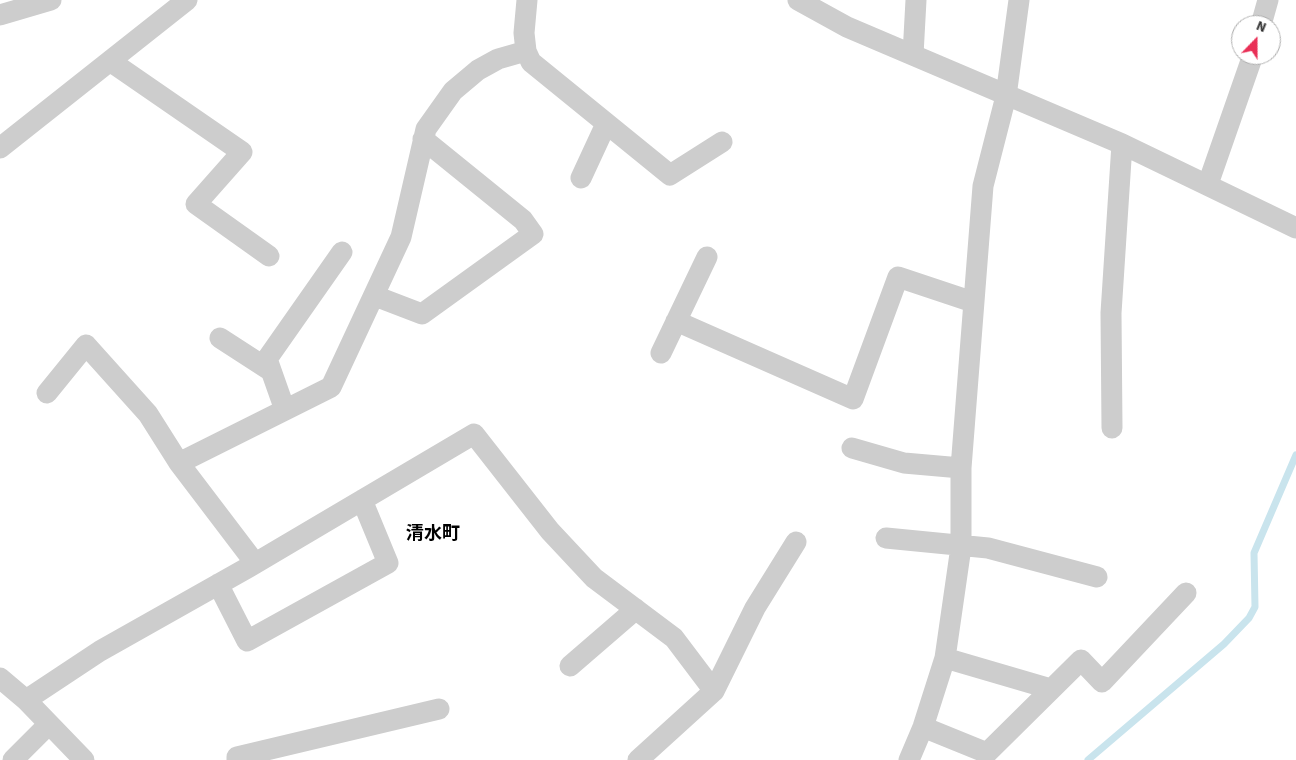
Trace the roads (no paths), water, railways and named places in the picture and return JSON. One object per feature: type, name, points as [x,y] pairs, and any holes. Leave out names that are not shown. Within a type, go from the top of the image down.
[{"type":"street","points":[[0,15],[51,0]]},
{"type":"street","points":[[0,148],[187,0]]},
{"type":"street","points":[[528,0],[524,33],[526,51],[531,62],[670,176],[722,142]]},
{"type":"street","points":[[798,0],[848,27],[1122,144],[1296,228]]},
{"type":"street","points":[[914,55],[916,0]]},
{"type":"street","points":[[909,760],[923,727],[946,658],[961,546],[961,468],[983,186],[1006,96],[1019,0]]},
{"type":"street","points":[[1264,15],[1268,0]]},
{"type":"street","points":[[179,463],[330,387],[375,296],[401,237],[426,129],[453,92],[471,76],[498,58],[526,51]]},
{"type":"street","points":[[110,61],[242,152],[196,204],[269,256]]},
{"type":"street","points":[[1208,184],[1250,65]]},
{"type":"street","points":[[581,178],[606,124]]},
{"type":"street","points":[[375,296],[422,314],[534,234],[523,220],[424,139]]},
{"type":"street","points":[[1112,428],[1111,313],[1122,144]]},
{"type":"street","points":[[286,410],[266,359],[342,252]]},
{"type":"street","points":[[661,352],[707,257]]},
{"type":"street","points":[[676,321],[853,399],[898,277],[973,302]]},
{"type":"street","points":[[220,338],[271,371]]},
{"type":"street","points":[[47,393],[86,345],[148,414],[179,463],[255,563]]},
{"type":"street","points":[[26,700],[100,651],[255,563],[474,434],[550,531],[594,578],[674,638],[714,691]]},
{"type":"street","points":[[852,448],[904,463],[961,468]]},
{"type":"street","points":[[218,584],[247,641],[388,563],[362,500]]},
{"type":"street","points":[[886,538],[988,548],[1097,577]]},
{"type":"street","points":[[638,760],[714,691],[756,608],[796,542]]},
{"type":"street","points":[[923,727],[987,752],[1081,660],[1102,682],[1186,594]]},
{"type":"street","points":[[570,666],[636,609]]},
{"type":"street","points":[[946,658],[1051,689]]},
{"type":"street","points":[[0,678],[26,700],[84,760]]},
{"type":"street","points":[[237,760],[237,757],[439,709]]},
{"type":"street","points":[[13,760],[49,724]]},
{"type":"waterway","points":[[1088,760],[1224,644],[1249,618],[1255,607],[1254,553],[1296,455]]},
{"type":"district","name":"清水町","points":[[433,535]]}]
